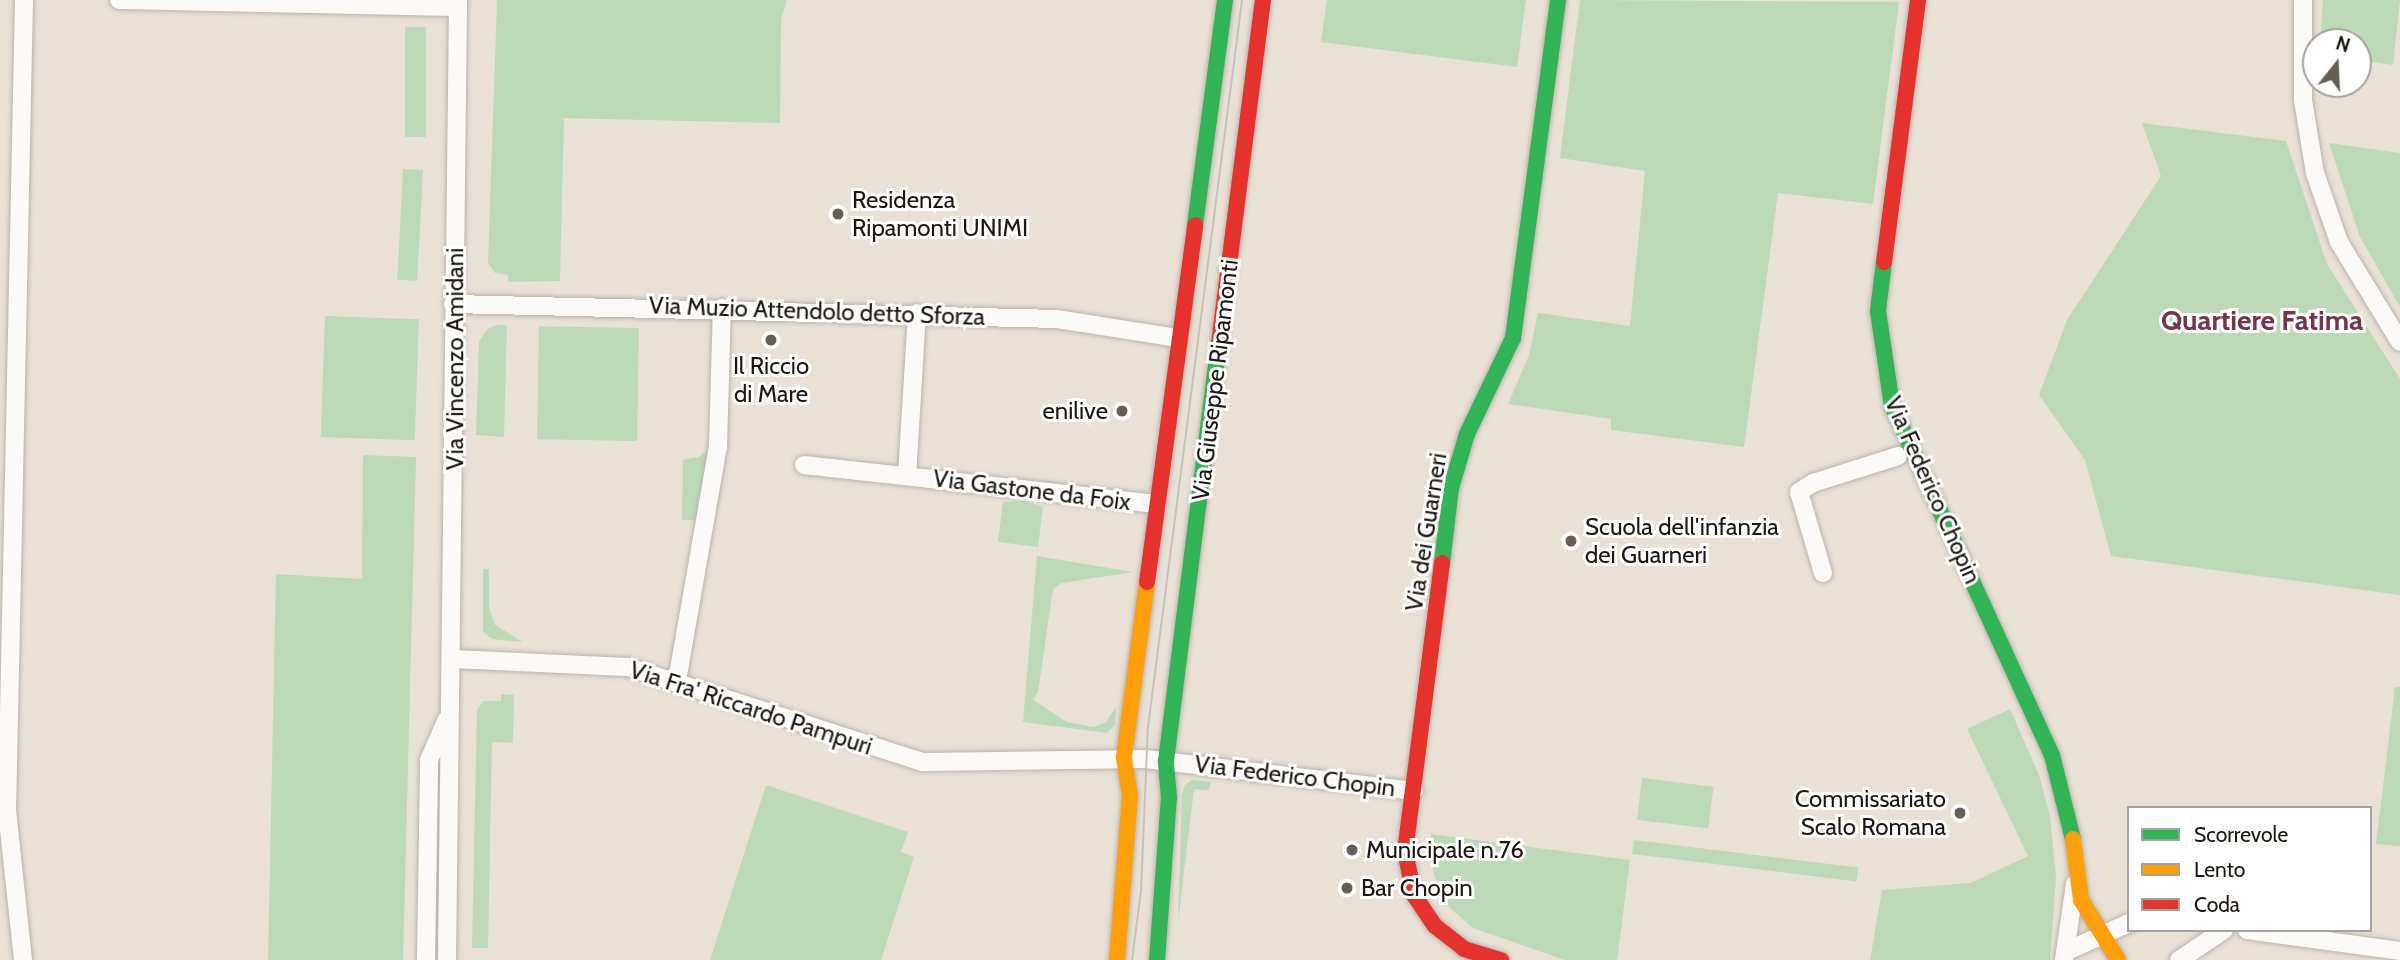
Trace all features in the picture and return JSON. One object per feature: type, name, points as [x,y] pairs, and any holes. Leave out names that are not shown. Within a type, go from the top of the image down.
[{"type":"street","points":[[23,960],[6,811],[24,0]]},
{"type":"street","points":[[119,0],[458,3]]},
{"type":"street","name":"Via Giuseppe Ripamonti","points":[[1117,960],[1130,796],[1124,757],[1178,338],[1226,0]]},
{"type":"street","name":"Via Giuseppe Ripamonti","points":[[1157,960],[1169,811],[1166,761],[1263,0]]},
{"type":"street","name":"Via dei Guarneri","points":[[1415,791],[1451,488],[1467,434],[1513,338],[1558,0]]},
{"type":"street","name":"Via Federico Chopin","points":[[1918,0],[1878,311],[1883,367],[1892,407],[2060,776],[2071,823],[2081,900],[2104,932],[2115,955]]},
{"type":"street","points":[[2303,0],[2303,100],[2315,173],[2339,242],[2400,342]]},
{"type":"street","name":"Via Vincenzo Amidani","points":[[447,960],[458,346],[453,303],[458,3]]},
{"type":"street","name":"Via Muzio Attendolo detto Sforza","points":[[453,303],[722,307],[1057,319],[1178,338]]},
{"type":"street","points":[[677,681],[718,447],[722,307]]},
{"type":"street","points":[[907,476],[917,313]]},
{"type":"street","name":"Via Federico Chopin","points":[[1823,573],[1799,499],[1800,490],[1898,456]]},
{"type":"street","name":"Via Gastone da Foix","points":[[804,465],[1157,504]]},
{"type":"street","name":"Via Fra' Riccardo Pampuri","points":[[452,659],[614,664],[677,681],[910,760],[936,764],[1124,757]]},
{"type":"street","name":"Via Vincenzo Amidani","points":[[426,960],[429,760],[451,711]]},
{"type":"street","points":[[1124,757],[1166,761]]},
{"type":"street","name":"Via Federico Chopin","points":[[1166,761],[1415,791],[1405,851],[1414,895],[1435,926],[1457,944],[1501,960]]},
{"type":"street","name":"Via Federico Chopin","points":[[2065,956],[2070,896],[2077,881]]},
{"type":"street","points":[[2065,956],[2104,932],[2127,924]]},
{"type":"street","points":[[2179,960],[2221,932]]},
{"type":"street","points":[[2262,932],[2400,951]]},
{"type":"street","points":[[2086,942],[2115,955]]},
{"type":"green space","points":[[497,0],[787,0],[781,19],[780,123],[560,118],[564,119],[560,281],[508,282],[508,275],[495,273],[488,263]]},
{"type":"green space","points":[[1327,0],[1526,0],[1517,67],[1321,42]]},
{"type":"green space","points":[[1580,0],[1899,2],[1873,204],[1778,193],[1744,447],[1611,430],[1611,419],[1508,404],[1529,355],[1538,313],[1630,326],[1645,171],[1560,158]]},
{"type":"green space","points":[[2323,0],[2400,0],[2393,65],[2372,62],[2372,28],[2321,28]]},
{"type":"green space","points":[[405,27],[426,27],[426,137],[405,137]]},
{"type":"green space","points":[[2142,123],[2286,141],[2327,264],[2400,379],[2400,595],[2111,556],[2085,460],[2039,395],[2067,320],[2161,176]]},
{"type":"green space","points":[[2329,143],[2400,153],[2400,307],[2360,237]]},
{"type":"green space","points":[[403,169],[423,170],[417,281],[397,280]]},
{"type":"green space","points":[[325,316],[419,319],[415,440],[321,437]]},
{"type":"green space","points":[[507,325],[504,437],[476,435],[479,342],[487,329]]},
{"type":"green space","points":[[539,326],[639,328],[637,441],[537,439]]},
{"type":"green space","points":[[710,448],[701,520],[682,520],[683,460],[699,457]]},
{"type":"green space","points":[[363,455],[416,457],[403,960],[268,960],[276,574],[362,579]]},
{"type":"green space","points":[[1024,501],[1043,507],[1038,547],[998,542],[1003,502]]},
{"type":"green space","points":[[1037,556],[1133,572],[1062,583],[1053,589],[1038,692],[1033,700],[1067,722],[1094,727],[1106,722],[1116,707],[1115,725],[1107,733],[1023,722]]},
{"type":"green space","points":[[483,569],[489,569],[489,608],[495,625],[523,642],[492,639],[483,632]]},
{"type":"green space","points":[[2395,687],[2400,687],[2400,846],[2376,844]]},
{"type":"green space","points":[[501,694],[514,695],[513,743],[492,742],[488,948],[472,948],[477,710],[483,701],[501,701]]},
{"type":"green space","points":[[2010,709],[2039,775],[2050,816],[2056,877],[2050,960],[1870,960],[1882,890],[1971,883],[2028,856],[1967,729]]},
{"type":"green space","points":[[1642,778],[1713,787],[1708,828],[1637,820]]},
{"type":"green space","points":[[1192,780],[1211,782],[1209,790],[1194,789],[1178,922],[1182,794],[1185,785]]},
{"type":"green space","points":[[766,785],[908,832],[901,852],[914,857],[881,960],[710,960]]},
{"type":"green space","points":[[1431,834],[1630,860],[1617,960],[1565,960],[1473,928],[1450,908],[1437,886],[1431,861]]},
{"type":"green space","points":[[1634,840],[1858,868],[1857,881],[1632,854]]},
{"type":"tram line","points":[[1132,960],[1141,891],[1148,727],[1242,0]]},
{"type":"traffic: fast","points":[[1195,225],[1225,0]]},
{"type":"traffic: fast","points":[[1442,563],[1451,488],[1467,434],[1513,338],[1558,0]]},
{"type":"traffic: fast","points":[[1884,262],[1878,311],[1892,406],[2052,755],[2073,839]]},
{"type":"traffic: fast","points":[[1157,960],[1169,798],[1166,761],[1219,343]]},
{"type":"traffic: slow","points":[[1117,960],[1130,796],[1124,757],[1147,582]]},
{"type":"traffic: slow","points":[[2073,839],[2081,900],[2118,960]]},
{"type":"traffic: jam","points":[[1219,343],[1263,0]]},
{"type":"traffic: jam","points":[[1884,262],[1918,0]]},
{"type":"traffic: jam","points":[[1147,582],[1195,225]]},
{"type":"traffic: jam","points":[[1442,563],[1405,851],[1414,895],[1435,926],[1464,949],[1501,960]]},
{"type":"place","name":"Residenza Ripamonti UNIMI","points":[[838,214]]},
{"type":"place","name":"Il Riccio di Mare","points":[[771,340]]},
{"type":"place","name":"enilive","points":[[1122,411]]},
{"type":"place","name":"Scuola dell'infanzia dei Guarneri","points":[[1571,541]]},
{"type":"place","name":"Commissariato Scalo Romana","points":[[1960,813]]},
{"type":"place","name":"Municipale n.76","points":[[1352,850]]},
{"type":"place","name":"Bar Chopin","points":[[1347,888]]},
{"type":"district","name":"Quartiere Fatima","points":[[2262,320]]}]
